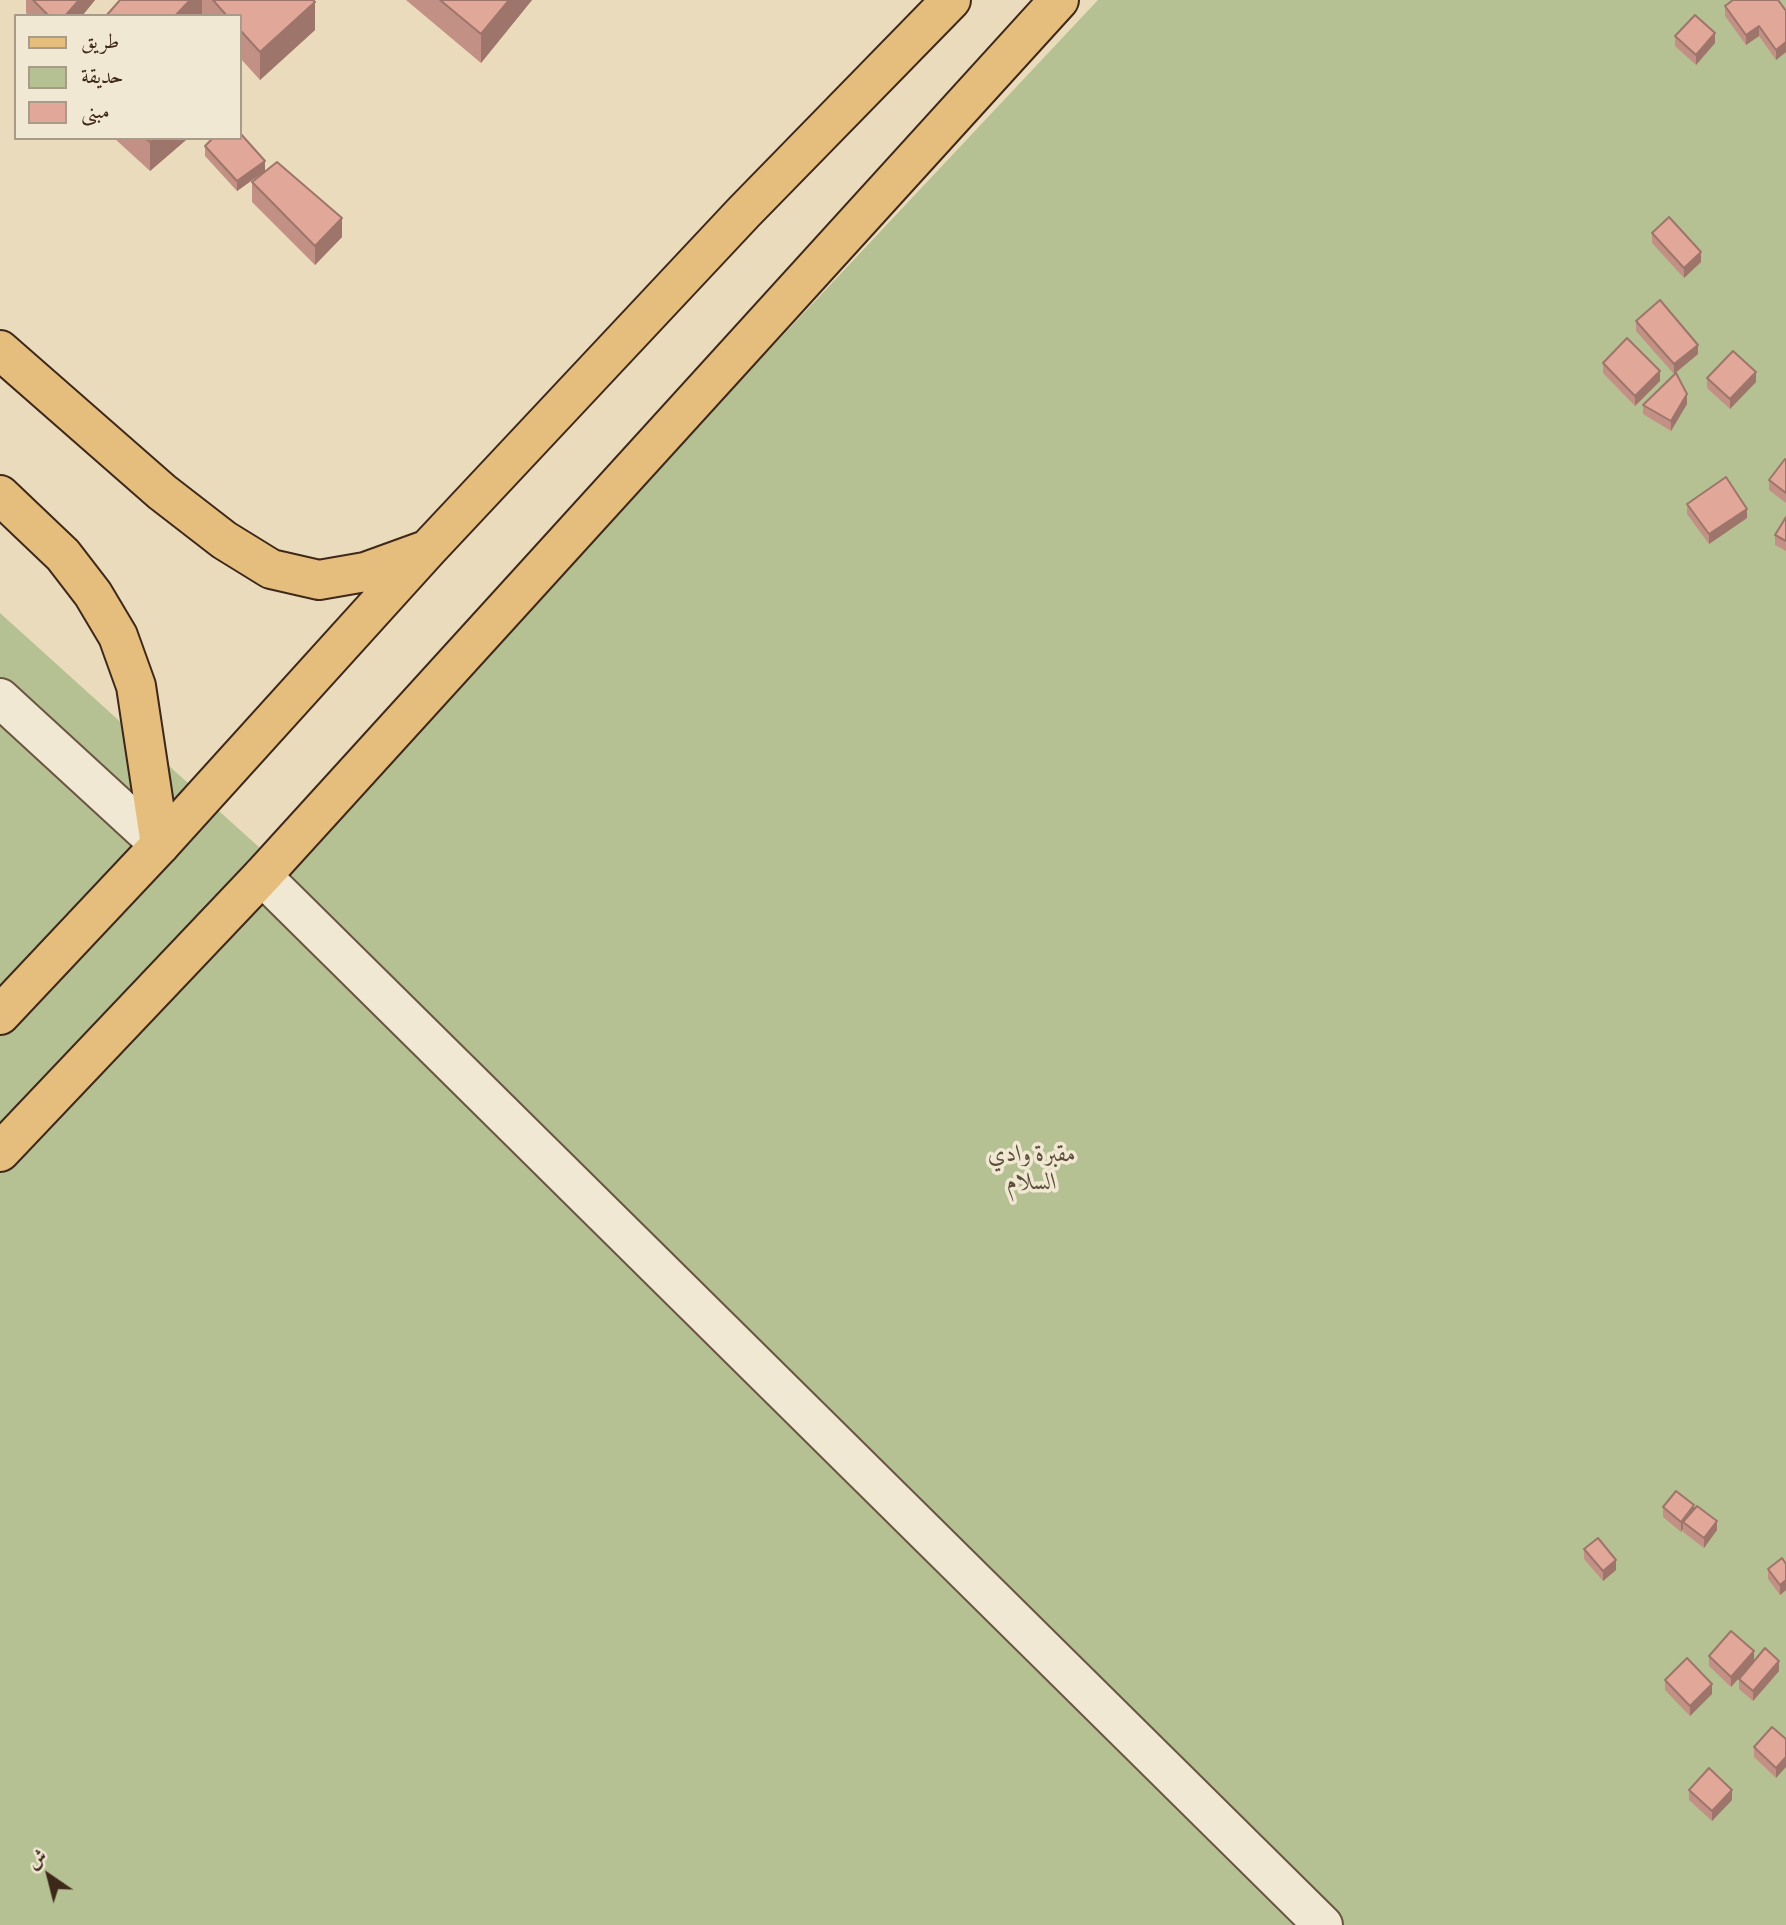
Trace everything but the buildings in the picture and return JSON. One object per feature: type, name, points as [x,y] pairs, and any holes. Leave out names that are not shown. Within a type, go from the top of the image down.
[{"type":"main road","points":[[0,1015],[160,845],[428,549],[744,212],[951,0]]},
{"type":"main road","points":[[0,1152],[262,876],[1059,0]]},
{"type":"main road","points":[[0,350],[162,492],[224,540],[271,569],[319,580],[365,572],[428,549]]},
{"type":"main road","points":[[0,495],[63,555],[93,594],[118,636],[136,686],[160,845]]},
{"type":"street","points":[[0,698],[160,845]]},
{"type":"street","points":[[262,876],[1323,1925]]},
{"type":"green space","name":"مقبرة وادي السلام","points":[[1098,0],[1786,0],[1786,1925],[0,1925],[0,613],[282,868]]}]
